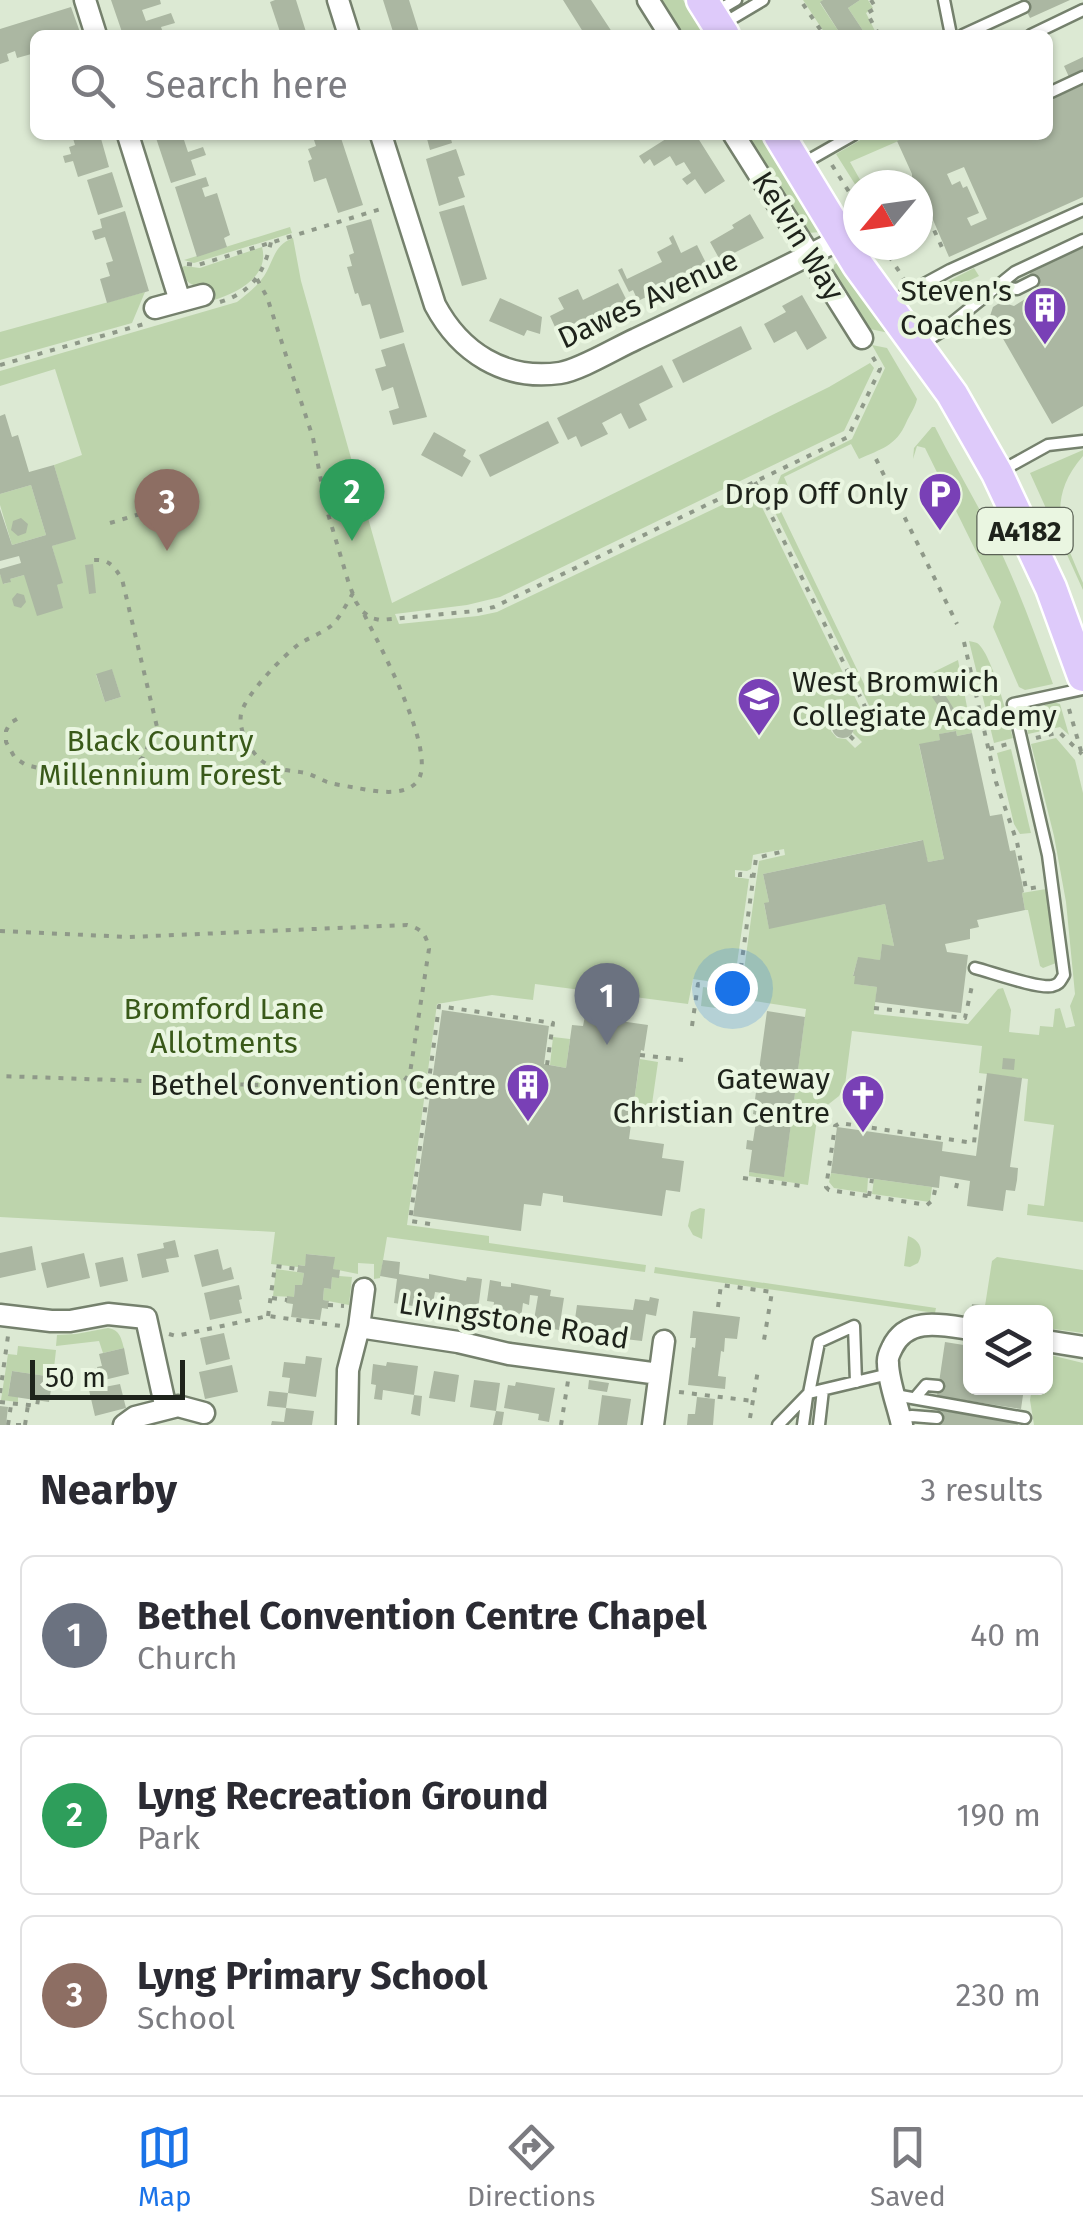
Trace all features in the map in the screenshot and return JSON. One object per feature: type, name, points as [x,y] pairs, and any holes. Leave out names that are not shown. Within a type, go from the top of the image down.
[{"type":"main road","name":"Kelvin Way","points":[[806,152],[843,215]]},
{"type":"main road","name":"Kelvin Way","points":[[870,260],[997,473],[1052,588],[1083,676]]},
{"type":"street","points":[[85,0],[94,30]]},
{"type":"street","points":[[338,0],[347,30]]},
{"type":"street","points":[[648,0],[667,30]]},
{"type":"street","points":[[130,140],[180,301]]},
{"type":"street","name":"Dawes Avenue","points":[[383,140],[435,305],[446,326],[464,346],[505,368],[564,373],[843,242]]},
{"type":"street","name":"Kelvin Way","points":[[737,140],[862,338]]},
{"type":"street","points":[[155,308],[204,294]]},
{"type":"street","name":"Livingstone Road","points":[[347,1425],[353,1327],[364,1289]]},
{"type":"street","points":[[5,1320],[70,1321],[108,1314],[146,1318],[166,1410]]},
{"type":"street","points":[[902,1421],[905,1397],[890,1374],[887,1360],[894,1342],[912,1328],[937,1324],[963,1328]]},
{"type":"street","name":"Livingstone Road","points":[[353,1327],[458,1342],[664,1382]]},
{"type":"street","name":"Livingstone Road","points":[[652,1425],[664,1382],[664,1342]]},
{"type":"street","points":[[1053,1342],[1083,1347]]},
{"type":"street","points":[[124,1425],[136,1417],[178,1406],[204,1413]]},
{"type":"lane","points":[[718,15],[763,0]]},
{"type":"lane","points":[[944,0],[950,30]]},
{"type":"lane","points":[[1041,30],[1079,12],[1069,0]]},
{"type":"lane","points":[[974,30],[1024,6]]},
{"type":"lane","points":[[1053,91],[1083,77]]},
{"type":"lane","points":[[806,152],[840,140]]},
{"type":"lane","points":[[894,301],[1078,208]]},
{"type":"lane","points":[[921,344],[1016,272],[1083,240]]},
{"type":"lane","points":[[997,287],[1017,289],[1034,281]]},
{"type":"lane","points":[[997,473],[1048,445],[1083,441]]},
{"type":"lane","points":[[975,968],[1038,985],[1053,986],[1064,974],[1053,884],[1013,704],[1083,688]]},
{"type":"lane","points":[[803,1425],[819,1342],[854,1326],[856,1382]]},
{"type":"lane","points":[[778,1425],[808,1394],[890,1374]]},
{"type":"lane","points":[[905,1397],[926,1385],[938,1386]]},
{"type":"lane","points":[[819,1425],[823,1390]]},
{"type":"lane","points":[[905,1397],[1024,1418]]},
{"type":"lane","points":[[793,1425],[795,1407]]},
{"type":"lane","points":[[902,1421],[912,1416],[937,1418]]},
{"type":"path","points":[[871,0],[876,8],[867,13],[876,30]]},
{"type":"path","points":[[804,4],[821,30]]},
{"type":"path","points":[[806,152],[843,190]]},
{"type":"path","points":[[181,263],[198,265],[403,202]]},
{"type":"path","points":[[933,228],[948,260]]},
{"type":"path","points":[[257,279],[268,297],[313,438],[326,507],[352,592],[402,694],[422,753],[419,780],[404,790],[370,791],[279,769],[254,752],[241,727],[248,699],[287,655],[331,625],[352,592]]},
{"type":"path","points":[[362,611],[380,620],[494,606],[848,437],[880,369],[862,338]]},
{"type":"path","points":[[876,460],[957,624]]},
{"type":"path","points":[[755,481],[876,729]]},
{"type":"path","points":[[110,523],[150,510]]},
{"type":"path","points":[[18,720],[10,723],[6,731],[6,742],[15,758],[98,782],[118,778],[132,769],[158,728],[122,579],[112,564],[104,559],[92,560]]},
{"type":"path","points":[[964,642],[996,782],[1017,842],[1026,889],[1053,884]]},
{"type":"path","points":[[1072,720],[1082,756]]},
{"type":"path","points":[[1032,738],[1059,732],[1082,756]]},
{"type":"path","points":[[850,736],[859,745]]},
{"type":"path","points":[[988,749],[1012,743]]},
{"type":"path","points":[[692,1026],[698,984],[738,989],[756,858],[785,851]]},
{"type":"path","points":[[740,878],[740,874],[754,876]]},
{"type":"path","points":[[0,931],[149,936],[407,925],[419,928],[426,936],[428,948],[410,1073],[392,1092],[0,1076]]},
{"type":"path","points":[[874,1008],[965,1018],[975,968]]},
{"type":"path","points":[[430,1224],[410,1222],[439,1006],[553,1024],[547,1065]]},
{"type":"path","points":[[640,1055],[683,1060]]},
{"type":"path","points":[[935,1190],[934,1200],[927,1205],[829,1190],[826,1187],[835,1126],[840,1123],[974,1143],[982,1079]]},
{"type":"path","points":[[742,1178],[801,1186]]},
{"type":"path","points":[[869,1196],[872,1178]]},
{"type":"path","points":[[956,1188],[958,1179]]},
{"type":"path","points":[[268,1316],[275,1266],[298,1269]]},
{"type":"path","points":[[718,1307],[721,1284],[772,1292],[764,1340]]},
{"type":"path","points":[[270,1298],[287,1300]]},
{"type":"path","points":[[169,1334],[176,1336],[268,1316],[353,1327]]},
{"type":"path","points":[[0,1393],[5,1320]]},
{"type":"path","points":[[750,1418],[758,1370]]},
{"type":"path","points":[[562,1425],[569,1374]]},
{"type":"path","points":[[664,1382],[753,1402]]},
{"type":"path","points":[[0,1402],[20,1401],[37,1406],[38,1400]]},
{"type":"path","points":[[11,1403],[9,1424],[27,1425],[28,1405]]},
{"type":"green space","points":[[657,0],[683,0],[703,30],[676,30]]},
{"type":"green space","points":[[803,0],[823,0],[820,3],[838,30],[823,30]]},
{"type":"green space","points":[[868,0],[873,8],[866,13],[874,30],[863,30],[848,8]]},
{"type":"green space","points":[[746,140],[773,140],[823,232],[806,233]]},
{"type":"green space","points":[[860,140],[901,140],[850,162],[855,170],[846,170],[836,154]]},
{"type":"green space","points":[[290,227],[292,233],[194,263],[184,260]]},
{"type":"green space","points":[[293,238],[301,281],[392,603],[829,387],[870,363],[874,368],[844,431],[500,597],[395,614],[399,624],[497,612],[743,495],[758,499],[872,732],[879,726],[770,502],[781,475],[852,439],[885,368],[872,345],[887,348],[917,399],[898,437],[859,459],[851,444],[784,477],[790,491],[775,499],[865,686],[882,681],[889,694],[958,660],[972,733],[940,734],[940,740],[919,745],[944,859],[928,862],[922,840],[763,874],[769,928],[885,904],[894,946],[882,945],[880,960],[858,958],[853,975],[855,984],[877,987],[874,1014],[968,1024],[1003,988],[1011,1010],[1009,1032],[1039,1035],[1040,1026],[1053,1027],[1055,1009],[1060,1008],[1066,1028],[1075,1026],[1070,1006],[1075,994],[1066,902],[1031,744],[1056,738],[1075,760],[1083,793],[1083,1222],[1027,1215],[1028,1204],[1044,1206],[1054,1125],[1024,1121],[1028,1079],[979,1073],[982,1046],[852,1031],[845,1085],[817,1119],[808,1185],[749,1176],[749,1172],[784,1176],[806,1009],[734,998],[731,1010],[701,1006],[703,987],[741,992],[759,861],[785,855],[784,849],[753,855],[751,869],[735,870],[735,877],[749,879],[734,985],[693,979],[688,1004],[535,984],[533,1000],[492,995],[437,1004],[407,1225],[489,1236],[489,1243],[646,1265],[645,1272],[387,1237],[380,1278],[374,1279],[374,1264],[358,1263],[358,1274],[333,1269],[334,1257],[307,1254],[305,1266],[298,1267],[271,1264],[275,1232],[0,1217],[0,574],[4,584],[24,575],[62,583],[52,546],[75,538],[54,465],[82,455],[55,369],[0,386],[0,371],[237,302],[261,280],[283,244]],"holes":[[[112,670],[121,697],[105,702],[96,675]],[[839,716],[854,723],[853,733],[862,742],[855,748],[831,731],[832,722]]]},
{"type":"green space","points":[[262,247],[261,267],[250,282],[214,300],[210,288],[192,284],[180,270],[184,266],[200,268]]},
{"type":"green space","points":[[839,261],[894,334],[865,328],[833,277],[834,265]]},
{"type":"green space","points":[[974,268],[979,276],[929,300],[925,293]]},
{"type":"green space","points":[[145,292],[132,323],[0,360],[0,332]]},
{"type":"green space","points":[[932,427],[1001,552],[1053,684],[1025,690],[1019,687],[993,627],[1001,602],[925,448],[917,446],[913,459],[914,448]]},
{"type":"green space","points":[[1083,450],[1064,488],[1061,519],[1083,590],[1030,473]]},
{"type":"green space","points":[[31,485],[46,535],[12,545],[0,494]]},
{"type":"green space","points":[[969,641],[977,643],[988,659],[1013,738],[994,743]]},
{"type":"green space","points":[[1053,702],[1060,704],[1069,735],[1060,727],[1028,734],[1033,714]]},
{"type":"green space","points":[[1011,749],[1031,833],[1020,834],[1014,824],[997,753]]},
{"type":"green space","points":[[1046,889],[1056,963],[1043,968],[1022,893]]},
{"type":"green space","points":[[553,1037],[570,1039],[566,1068],[550,1065]]},
{"type":"green space","points":[[640,1059],[658,1062],[651,1111],[633,1109]]},
{"type":"green space","points":[[831,1173],[868,1178],[867,1193],[834,1188],[829,1182]]},
{"type":"green space","points":[[874,1179],[932,1187],[930,1202],[872,1194]]},
{"type":"green space","points":[[705,1209],[702,1239],[693,1235],[688,1226],[691,1212]]},
{"type":"green space","points":[[908,1236],[916,1240],[921,1251],[918,1263],[910,1267],[904,1266]]},
{"type":"green space","points":[[997,1257],[1083,1270],[1083,1333],[1053,1329],[1053,1305],[985,1305],[992,1261]]},
{"type":"green space","points":[[655,1267],[936,1308],[935,1313],[654,1273]]},
{"type":"green space","points":[[276,1269],[304,1273],[302,1285],[295,1285],[294,1297],[273,1296]]},
{"type":"green space","points":[[332,1277],[352,1277],[349,1305],[323,1300],[324,1288],[331,1289]]},
{"type":"green space","points":[[108,1328],[118,1333],[124,1348],[103,1353],[99,1341],[56,1346],[57,1335]]},
{"type":"green space","points":[[18,1346],[56,1350],[53,1377],[12,1371],[8,1395],[18,1397],[18,1402],[1,1400],[8,1354],[17,1355]]},
{"type":"green space","points":[[1053,1356],[1083,1363],[1083,1425],[1034,1425],[1031,1395],[1053,1395]]},
{"type":"building","points":[[111,0],[160,0],[161,4],[142,10],[146,21],[171,13],[175,23],[161,27],[162,30],[121,30]]},
{"type":"building","points":[[296,0],[305,30],[279,30],[270,2]]},
{"type":"building","points":[[383,0],[409,0],[418,30],[392,30]]},
{"type":"building","points":[[563,0],[591,0],[611,30],[582,30]]},
{"type":"building","points":[[860,0],[848,8],[863,30],[838,30],[820,2]]},
{"type":"building","points":[[1021,0],[1070,0],[1030,18]]},
{"type":"building","points":[[71,7],[79,30],[30,30],[30,54],[17,58],[15,51],[7,54],[9,61],[0,64],[0,29]]},
{"type":"building","points":[[1083,57],[1083,71],[1069,77],[1064,66]]},
{"type":"building","points":[[1083,85],[1083,197],[949,257],[933,220],[933,170],[910,170],[899,140],[1053,140],[1053,99]],"holes":[[[964,167],[987,219],[971,226],[967,218],[979,213],[967,186],[963,188],[960,181],[952,185],[947,174]]]},
{"type":"building","points":[[74,140],[101,140],[109,167],[78,177],[73,161],[65,163],[63,156],[71,154],[69,147],[75,145]]},
{"type":"building","points":[[157,140],[184,140],[188,152],[203,147],[206,155],[191,160],[196,175],[171,183]]},
{"type":"building","points":[[314,140],[342,140],[363,205],[338,213],[326,178],[314,182],[308,149],[316,146]]},
{"type":"building","points":[[427,140],[451,140],[452,143],[430,150]]},
{"type":"building","points":[[664,140],[699,140],[725,181],[705,194],[695,179],[687,185],[682,179],[691,173],[684,162],[676,166],[670,156],[654,166],[650,159],[644,164],[639,156]]},
{"type":"building","points":[[456,149],[465,175],[458,177],[465,197],[439,206],[426,159]]},
{"type":"building","points":[[112,172],[123,207],[98,215],[87,180]]},
{"type":"building","points":[[206,177],[209,186],[202,188],[205,197],[217,193],[230,235],[224,238],[227,247],[197,257],[175,187]]},
{"type":"building","points":[[464,205],[487,279],[462,286],[439,212]]},
{"type":"building","points":[[125,211],[149,291],[107,303],[100,279],[110,276],[106,263],[113,261],[105,237],[95,240],[92,231],[102,228],[100,219]]},
{"type":"building","points":[[750,214],[764,238],[720,260],[710,242]]},
{"type":"building","points":[[371,219],[404,332],[380,339],[370,304],[362,306],[347,267],[352,266],[349,255],[354,253],[346,226]]},
{"type":"building","points":[[673,235],[681,253],[697,245],[708,267],[638,301],[618,270],[622,268],[627,279],[662,262],[657,252],[672,244],[669,238]]},
{"type":"building","name":"Steven's Coaches","points":[[1083,248],[1083,406],[1052,424],[990,316],[993,307],[1001,302],[1014,306],[1038,291],[1029,271]]},
{"type":"building","points":[[618,283],[629,305],[560,338],[550,316],[564,309],[558,298],[578,289],[583,300]]},
{"type":"building","points":[[802,295],[827,338],[807,350],[796,331],[774,343],[764,324],[786,312],[782,306]]},
{"type":"building","points":[[500,298],[542,317],[540,334],[527,330],[524,336],[489,321]]},
{"type":"building","points":[[741,326],[752,349],[683,383],[672,360]]},
{"type":"building","points":[[404,343],[427,417],[393,425],[389,411],[399,408],[393,387],[382,391],[375,369],[386,366],[381,350]]},
{"type":"building","points":[[662,365],[673,387],[639,404],[647,420],[629,429],[621,413],[602,423],[608,434],[581,447],[576,436],[568,440],[557,418]]},
{"type":"building","points":[[5,414],[12,437],[18,435],[29,472],[54,465],[76,539],[52,546],[63,583],[57,585],[63,608],[37,616],[24,575],[3,584],[0,574],[0,569],[21,563],[19,556],[0,561],[0,509],[12,545],[46,535],[31,485],[0,494],[0,416]]},
{"type":"building","points":[[548,421],[559,443],[490,477],[479,455]]},
{"type":"building","points":[[434,432],[466,450],[463,456],[471,461],[462,477],[421,455]]},
{"type":"building","points":[[21,518],[28,524],[26,533],[18,536],[11,530],[13,521]]},
{"type":"building","points":[[93,564],[96,593],[89,594],[85,565]]},
{"type":"building","points":[[17,593],[24,595],[26,602],[21,608],[14,606],[12,599]]},
{"type":"building","points":[[112,669],[121,697],[105,702],[96,674]]},
{"type":"building","points":[[942,690],[959,717],[950,723],[932,697]]},
{"type":"building","points":[[843,716],[851,719],[851,735],[843,738],[835,735],[832,727],[835,719]]},
{"type":"building","name":"West Bromwich Collegiate Academy","points":[[956,731],[957,736],[972,733],[990,816],[1002,814],[1010,851],[1015,850],[1025,910],[977,920],[979,927],[970,929],[970,939],[945,944],[947,952],[968,955],[961,1013],[875,1002],[877,987],[854,984],[853,976],[858,957],[880,960],[882,944],[894,946],[885,904],[769,929],[763,874],[923,840],[928,862],[944,859],[919,744],[940,740],[939,734]]},
{"type":"building","name":"Bethel Convention Centre","points":[[442,1010],[549,1026],[544,1064],[566,1068],[572,1025],[583,1026],[585,1016],[648,1025],[629,1139],[664,1144],[662,1158],[684,1161],[680,1192],[666,1190],[662,1216],[563,1202],[563,1196],[543,1193],[541,1206],[524,1204],[521,1231],[413,1216]]},
{"type":"building","points":[[767,1011],[805,1017],[784,1177],[749,1172],[752,1150],[746,1149],[747,1140],[753,1141],[757,1115],[753,1114]]},
{"type":"building","points":[[1003,1058],[1015,1059],[1014,1070],[1002,1069]]},
{"type":"building","name":"Gateway Christian Centre","points":[[987,1073],[1022,1078],[1010,1167],[1018,1168],[1017,1180],[1015,1191],[1006,1190],[1003,1211],[967,1206],[970,1181],[940,1176],[939,1188],[831,1173],[837,1127],[943,1142],[942,1151],[976,1156]]},
{"type":"building","points":[[175,1240],[179,1257],[166,1259],[169,1272],[142,1278],[137,1254],[164,1248],[163,1243]]},
{"type":"building","points":[[32,1246],[36,1270],[0,1278],[0,1253]]},
{"type":"building","points":[[218,1249],[223,1270],[231,1267],[234,1279],[202,1287],[194,1255]]},
{"type":"building","points":[[84,1253],[90,1278],[47,1288],[41,1263]]},
{"type":"building","points":[[306,1254],[335,1257],[333,1269],[340,1270],[339,1278],[332,1277],[331,1289],[324,1288],[323,1300],[329,1301],[328,1309],[322,1308],[320,1320],[291,1317],[293,1304],[286,1303],[287,1296],[294,1297],[295,1285],[302,1285],[304,1273],[297,1272],[298,1265],[305,1266]]},
{"type":"building","points":[[123,1257],[128,1281],[100,1287],[95,1263]]},
{"type":"building","points":[[383,1260],[400,1262],[399,1274],[429,1279],[429,1274],[466,1281],[467,1277],[482,1279],[477,1317],[447,1313],[450,1294],[435,1292],[432,1309],[394,1303],[397,1279],[380,1276]]},
{"type":"building","points":[[490,1280],[501,1282],[501,1286],[511,1287],[511,1283],[551,1290],[550,1296],[564,1298],[559,1330],[533,1326],[538,1296],[530,1295],[529,1305],[523,1303],[520,1325],[492,1321],[494,1302],[487,1301]]},
{"type":"building","points":[[239,1285],[242,1313],[210,1320],[204,1293]]},
{"type":"building","points":[[650,1297],[659,1299],[656,1316],[646,1314],[642,1341],[573,1333],[577,1305],[633,1310],[635,1299],[649,1301]]},
{"type":"building","points":[[693,1311],[740,1317],[737,1339],[725,1338],[724,1352],[721,1351],[718,1376],[726,1377],[725,1389],[688,1385],[696,1338],[690,1338]]},
{"type":"building","points":[[224,1333],[230,1359],[206,1365],[200,1338]]},
{"type":"building","points":[[945,1342],[963,1345],[963,1395],[1023,1395],[1021,1409],[937,1396]]},
{"type":"building","points":[[124,1348],[129,1374],[100,1381],[99,1354]]},
{"type":"building","points":[[306,1356],[322,1358],[316,1397],[288,1393],[290,1378],[282,1377],[284,1362],[305,1364]]},
{"type":"building","points":[[387,1362],[418,1366],[414,1395],[383,1390],[382,1400],[374,1399],[373,1364],[386,1366]]},
{"type":"building","points":[[232,1365],[238,1392],[205,1399],[199,1372]]},
{"type":"building","points":[[12,1371],[53,1377],[49,1402],[8,1396]]},
{"type":"building","points":[[434,1371],[459,1375],[455,1402],[429,1398]]},
{"type":"building","points":[[474,1380],[500,1383],[496,1411],[470,1407]]},
{"type":"building","points":[[589,1380],[609,1383],[607,1392],[588,1389]]},
{"type":"building","points":[[516,1382],[555,1388],[549,1422],[538,1420],[539,1414],[504,1408],[508,1385],[515,1386]]},
{"type":"building","points":[[120,1384],[126,1408],[95,1416],[89,1390]]},
{"type":"building","points":[[269,1391],[288,1393],[286,1408],[267,1406]]},
{"type":"building","points":[[414,1395],[422,1396],[420,1416],[411,1414]]},
{"type":"building","points":[[602,1395],[631,1399],[627,1425],[598,1425]]},
{"type":"building","points":[[697,1397],[715,1399],[713,1425],[687,1425],[688,1414],[695,1414]]},
{"type":"building","points":[[0,1406],[8,1407],[6,1425],[0,1425]]},
{"type":"building","points":[[286,1408],[314,1411],[312,1425],[271,1425],[272,1421],[284,1422]]},
{"type":"building","points":[[938,1410],[1018,1423],[1018,1425],[935,1425]]},
{"type":"building","points":[[496,1411],[504,1412],[502,1425],[493,1425]]},
{"type":"place","name":"Steven's Coaches","points":[[1045,346]]},
{"type":"place","name":"Drop Off Only","points":[[940,532]]},
{"type":"place","name":"Lyng Recreation Ground","points":[[352,541]]},
{"type":"place","name":"Lyng Primary School","points":[[167,551]]},
{"type":"place","name":"West Bromwich Collegiate Academy","points":[[759,737]]},
{"type":"place","name":"Bethel Convention Centre Chapel","points":[[607,1045]]},
{"type":"place","name":"Bethel Convention Centre","points":[[528,1123]]},
{"type":"place","name":"Gateway Christian Centre","points":[[863,1134]]},
{"type":"park label","name":"Black Country Millennium Forest","points":[[160,758]]},
{"type":"park label","name":"Bromford Lane Allotments","points":[[224,1026]]}]
